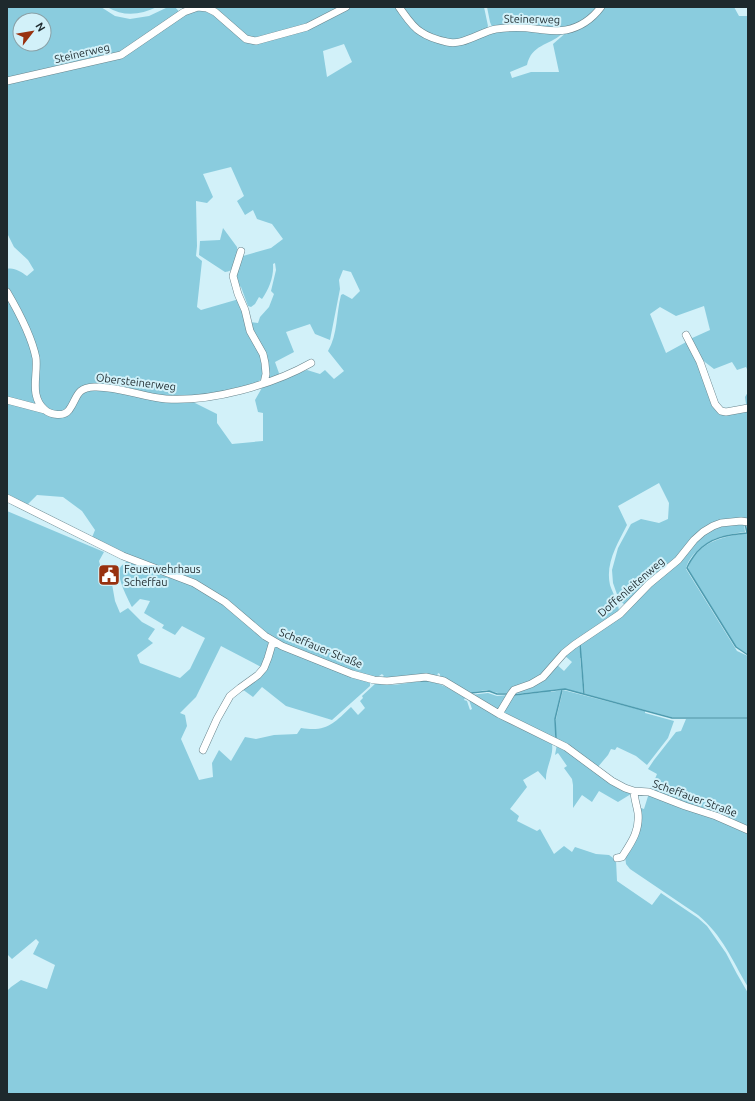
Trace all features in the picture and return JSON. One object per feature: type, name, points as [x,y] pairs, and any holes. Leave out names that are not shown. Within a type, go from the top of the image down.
[{"type":"street","name":"Steinerweg","points":[[7,81],[121,55],[184,12],[198,7],[207,8],[215,12],[246,39],[256,41],[307,27],[346,7]]},
{"type":"street","name":"Steinerweg","points":[[399,7],[420,32],[453,43],[460,42],[490,30],[503,28],[516,27],[553,31],[565,30],[586,22],[595,15],[601,7]]},
{"type":"street","points":[[241,251],[233,276],[238,294],[245,310],[250,330],[263,354],[266,374],[264,383]]},
{"type":"street","points":[[7,292],[33,348],[36,367],[35,394],[38,402],[45,410]]},
{"type":"street","points":[[686,335],[700,362],[715,404],[721,411],[726,412],[748,408]]},
{"type":"street","name":"Obersteinerweg","points":[[45,410],[55,414],[65,413],[69,410],[76,395],[83,390],[92,387],[109,388],[166,399],[199,398],[230,393],[264,383],[299,370],[311,363]]},
{"type":"street","points":[[27,405],[35,394]]},
{"type":"street","points":[[7,400],[45,410]]},
{"type":"street","name":"Scheffauer Straße","points":[[7,498],[123,556],[194,583],[225,602],[272,641],[297,653],[338,669],[374,680],[387,681],[426,677],[435,678],[499,714],[566,747],[612,781],[634,791],[649,792],[716,816],[748,830]]},
{"type":"street","name":"Doffenleitenweg","points":[[499,714],[514,690],[531,684],[543,677],[564,653],[620,614],[649,584],[678,560],[694,540],[703,532],[721,523],[748,522]]},
{"type":"street","points":[[203,750],[217,718],[230,696],[258,675],[264,668],[272,641]]},
{"type":"street","points":[[617,858],[622,857],[637,833],[638,816],[634,791]]},
{"type":"shaded area","points":[[7,7],[101,7],[115,16],[130,19],[149,16],[168,7],[175,7],[183,16],[198,10],[208,11],[210,7],[484,7],[488,26],[486,30],[461,40],[451,41],[422,31],[410,19],[407,21],[415,30],[423,35],[451,44],[460,44],[500,30],[519,29],[561,32],[562,34],[557,38],[537,49],[529,58],[527,65],[510,72],[512,78],[531,72],[559,72],[553,44],[568,31],[590,21],[602,7],[734,7],[739,16],[748,16],[748,371],[746,367],[737,370],[732,362],[714,369],[701,359],[690,339],[710,330],[704,306],[676,316],[660,307],[650,314],[666,353],[688,341],[701,368],[710,397],[718,409],[724,414],[747,411],[745,397],[748,392],[748,521],[722,522],[708,527],[694,537],[674,562],[625,605],[619,600],[613,583],[612,570],[618,548],[631,524],[641,519],[659,523],[668,519],[669,503],[659,483],[618,506],[627,525],[613,554],[609,569],[609,577],[610,585],[617,602],[619,612],[571,645],[539,678],[513,690],[510,693],[498,693],[487,690],[467,693],[450,682],[440,678],[440,674],[438,673],[437,676],[428,675],[400,678],[381,678],[384,676],[382,674],[376,678],[290,648],[274,640],[233,605],[203,585],[91,540],[95,530],[82,511],[63,497],[37,495],[26,506],[7,498],[7,295],[31,346],[34,358],[33,393],[37,393],[38,368],[37,356],[19,310],[7,287],[7,269],[15,269],[27,276],[34,270],[28,260],[14,247],[7,233]],"holes":[[[344,44],[352,62],[327,77],[323,51]],[[231,167],[244,196],[237,201],[245,215],[253,210],[257,219],[272,224],[283,239],[271,248],[243,256],[239,262],[236,278],[237,285],[241,287],[248,306],[251,307],[255,304],[259,297],[262,299],[267,291],[272,278],[273,264],[275,263],[276,270],[271,291],[274,294],[269,307],[260,317],[258,323],[250,322],[252,332],[264,353],[269,380],[280,376],[275,362],[294,352],[286,332],[310,324],[315,334],[330,340],[340,289],[339,280],[343,270],[351,272],[360,291],[352,299],[343,294],[341,295],[334,338],[328,351],[344,371],[334,379],[325,370],[320,374],[307,370],[266,384],[263,386],[255,400],[258,412],[263,413],[263,441],[232,444],[217,423],[217,414],[191,401],[142,397],[100,389],[86,391],[82,387],[105,386],[156,396],[190,397],[213,395],[245,388],[258,383],[261,379],[264,370],[263,360],[259,349],[248,331],[239,299],[201,310],[197,307],[202,261],[196,256],[196,201],[207,203],[213,197],[203,174]]]},
{"type":"shaded area","points":[[107,7],[157,7],[144,12],[126,14]]},
{"type":"shaded area","points":[[487,7],[599,7],[592,16],[569,28],[492,27]]},
{"type":"shaded area","points":[[223,228],[237,247],[236,263],[232,269],[225,272],[199,255],[200,241],[220,240]]},
{"type":"shaded area","points":[[7,511],[104,552],[99,561],[105,583],[112,584],[115,601],[120,613],[128,608],[142,622],[155,629],[148,639],[153,643],[137,655],[140,663],[180,678],[190,669],[205,638],[182,626],[175,635],[162,628],[164,625],[144,613],[150,601],[140,599],[132,607],[123,588],[119,572],[122,565],[130,560],[175,577],[212,595],[268,641],[269,645],[263,668],[221,646],[196,697],[180,713],[185,715],[187,726],[181,739],[199,780],[213,777],[212,763],[219,750],[231,761],[245,737],[256,739],[274,735],[297,734],[301,728],[324,728],[334,722],[351,707],[358,715],[365,708],[360,701],[363,698],[362,696],[376,683],[383,685],[396,685],[424,681],[440,684],[465,698],[464,700],[467,701],[470,710],[472,709],[469,700],[516,727],[551,741],[552,750],[546,780],[538,771],[523,780],[527,787],[510,809],[519,816],[517,821],[537,831],[540,829],[554,854],[564,846],[572,852],[575,847],[596,854],[609,855],[616,860],[617,881],[652,905],[661,893],[698,918],[707,926],[726,953],[748,993],[748,1094],[7,1094],[7,991],[21,980],[47,989],[55,965],[33,954],[39,942],[36,939],[12,959],[7,954]]},
{"type":"shaded area","points":[[744,523],[745,532],[724,536],[707,543],[692,556],[686,569],[737,651],[748,656],[748,717],[671,717],[585,694],[581,658],[584,694],[566,689],[550,690],[551,692],[562,690],[555,719],[555,739],[503,713],[511,696],[545,692],[514,694],[556,664],[564,671],[572,662],[564,655],[579,643],[581,652],[580,642],[618,618],[694,542],[713,527]]},
{"type":"shaded area","points":[[748,533],[748,654],[736,647],[688,569],[691,562],[703,547],[715,541]]},
{"type":"shaded area","points":[[274,646],[370,683],[370,686],[332,720],[286,706],[262,687],[253,697],[242,689],[260,676]]},
{"type":"shaded area","points":[[563,690],[645,711],[645,713],[674,721],[668,738],[647,765],[636,756],[617,747],[615,750],[611,749],[597,768],[556,739],[556,719]]},
{"type":"shaded area","points":[[488,693],[497,696],[508,695],[499,708],[495,709],[470,695]]},
{"type":"shaded area","points":[[686,719],[748,719],[748,828],[650,791],[657,774],[648,769],[676,732],[681,731]]},
{"type":"shaded area","points":[[557,744],[631,794],[618,802],[599,791],[592,802],[582,795],[573,808],[572,779],[564,768],[567,766],[558,753],[555,755]]},
{"type":"shaded area","points":[[649,793],[748,832],[748,987],[721,940],[707,923],[698,915],[630,869],[626,864],[625,855],[636,840],[638,807],[644,809]]},
{"type":"waterway","points":[[745,523],[747,533],[748,532]]},
{"type":"waterway","points":[[747,533],[726,536],[708,543],[697,552],[687,568],[736,647],[748,655]]},
{"type":"waterway","points":[[580,644],[584,694]]},
{"type":"waterway","points":[[421,681],[429,681]]},
{"type":"waterway","points":[[514,695],[565,689],[672,718],[748,718]]},
{"type":"waterway","points":[[556,739],[555,719],[562,690]]},
{"type":"waterway","points":[[471,693],[489,691],[497,694],[508,694]]},
{"type":"place","name":"Feuerwehrhaus Scheffau","points":[[109,575]]}]
